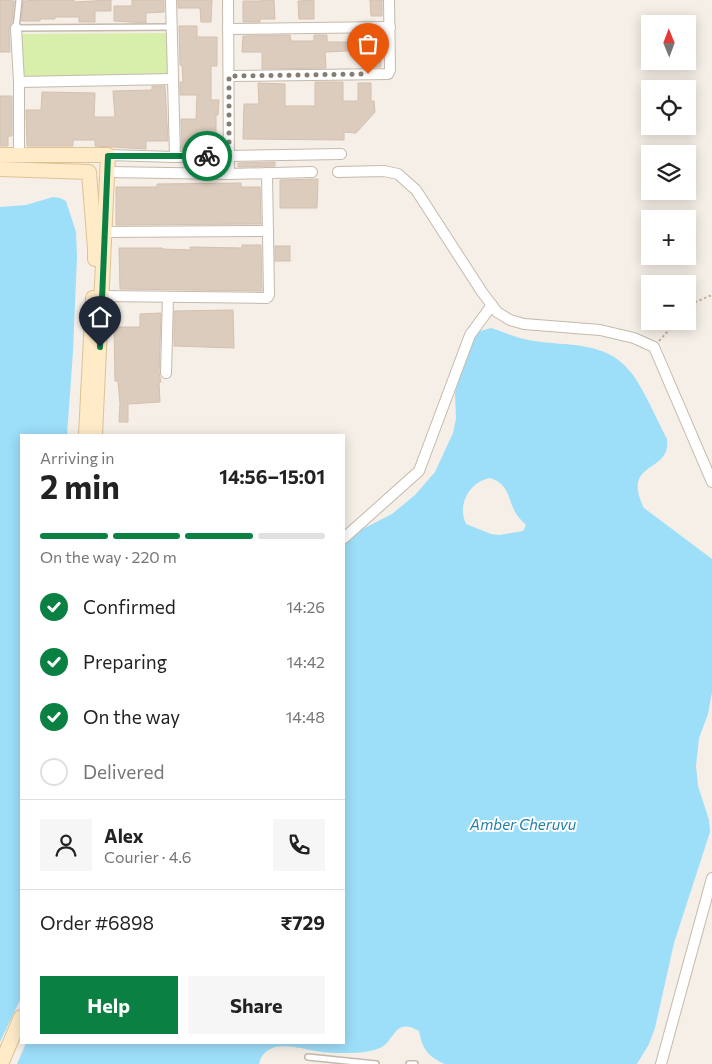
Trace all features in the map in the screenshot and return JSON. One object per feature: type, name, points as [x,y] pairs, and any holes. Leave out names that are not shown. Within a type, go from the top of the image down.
[{"type":"main road","points":[[0,155],[108,156],[95,434]]},
{"type":"main road","points":[[86,434],[96,249],[89,172],[90,156]]},
{"type":"main road","points":[[0,169],[108,172]]},
{"type":"main road","points":[[1,1064],[20,1020]]},
{"type":"main road","points":[[9,1064],[20,1037]]},
{"type":"street","points":[[171,0],[175,157]]},
{"type":"street","points":[[228,0],[229,174]]},
{"type":"street","points":[[229,76],[388,74],[390,70],[389,0]]},
{"type":"street","points":[[228,29],[390,27]]},
{"type":"street","points":[[16,28],[19,82],[18,155]]},
{"type":"street","points":[[19,82],[173,79]]},
{"type":"street","points":[[108,156],[175,157],[341,154]]},
{"type":"street","points":[[338,172],[384,171],[398,174],[404,179],[416,190],[482,292],[504,316],[517,322],[600,330],[634,338],[654,347],[712,482]]},
{"type":"street","points":[[108,172],[229,174],[312,172]]},
{"type":"street","points":[[102,296],[267,298],[269,295],[267,173]]},
{"type":"street","points":[[105,232],[268,231]]},
{"type":"street","points":[[166,373],[168,297]]},
{"type":"street","points":[[345,537],[419,471],[470,335],[492,305]]},
{"type":"street","points":[[661,1064],[712,878]]},
{"type":"lane","points":[[19,0],[16,28],[171,27]]},
{"type":"lane","points":[[308,1057],[376,1064]]},
{"type":"lane","points":[[409,1064],[415,1064]]},
{"type":"path","points":[[696,302],[712,295]]},
{"type":"path","points":[[654,347],[669,330]]},
{"type":"green space","points":[[167,33],[167,77],[21,79],[21,34]]},
{"type":"water","points":[[53,197],[66,201],[76,232],[77,257],[67,434],[20,434],[20,1000],[0,1042],[0,207],[26,205]]},
{"type":"water","name":"Amber Cheruvu","points":[[491,328],[538,342],[596,349],[622,363],[638,382],[667,439],[666,450],[662,458],[642,474],[638,482],[638,493],[644,508],[712,559],[712,692],[708,714],[699,738],[696,766],[698,786],[709,820],[710,832],[674,943],[655,1028],[649,1044],[637,1064],[445,1064],[430,1055],[424,1047],[419,1031],[405,1026],[396,1031],[382,1047],[374,1050],[356,1053],[332,1053],[283,1046],[268,1050],[259,1064],[17,1064],[26,1044],[345,1044],[345,544],[349,536],[392,514],[415,495],[435,472],[453,433],[456,419],[455,393],[467,354],[477,332]],"holes":[[[490,478],[501,484],[507,491],[515,512],[526,525],[523,531],[499,535],[491,534],[466,524],[463,509],[464,502],[471,489],[476,484]]]},
{"type":"building","points":[[0,0],[14,1],[12,21],[9,28],[10,52],[0,52]]},
{"type":"building","points":[[74,0],[74,2],[111,0],[111,11],[95,11],[95,22],[79,22],[79,17],[55,17],[55,19],[40,19],[40,21],[21,21],[23,1]]},
{"type":"building","points":[[132,0],[164,0],[164,12],[146,13],[146,23],[114,21],[114,6],[132,6]]},
{"type":"building","points":[[178,0],[212,0],[211,22],[201,22],[200,8],[178,8]]},
{"type":"building","points":[[274,0],[275,19],[260,19],[260,22],[243,22],[243,1]]},
{"type":"building","points":[[314,0],[314,19],[299,19],[298,1]]},
{"type":"building","points":[[370,0],[382,0],[382,16],[371,16]]},
{"type":"building","points":[[179,26],[197,26],[197,37],[217,37],[217,66],[211,66],[211,100],[219,100],[218,115],[216,115],[216,149],[182,150],[181,119],[196,119],[197,95],[180,95],[180,82],[183,82],[182,65],[180,65]]},
{"type":"building","points":[[290,35],[291,41],[314,41],[314,35],[327,35],[327,42],[352,42],[352,36],[366,36],[366,50],[325,52],[326,68],[262,69],[262,52],[242,52],[243,36]]},
{"type":"building","points":[[370,56],[381,56],[381,67],[371,67]]},
{"type":"building","points":[[315,82],[343,82],[343,101],[358,101],[358,83],[371,83],[371,101],[374,101],[375,112],[356,133],[344,132],[344,140],[243,139],[244,104],[259,104],[258,83],[285,84],[285,106],[315,106]]},
{"type":"building","points":[[152,86],[165,86],[168,141],[146,141],[146,149],[95,146],[95,140],[73,140],[73,146],[27,146],[26,110],[41,110],[42,92],[95,93],[94,117],[115,117],[113,91],[152,90]]},
{"type":"building","points":[[0,96],[12,96],[12,136],[8,136],[8,146],[0,146]]},
{"type":"building","points":[[275,162],[275,166],[238,167],[238,163]]},
{"type":"building","points":[[318,179],[317,208],[280,208],[280,180]]},
{"type":"building","points":[[241,183],[241,187],[260,187],[261,224],[116,225],[116,187],[157,187],[157,184]]},
{"type":"building","points":[[242,245],[261,245],[262,291],[120,289],[119,248],[191,250],[190,247],[242,248]]},
{"type":"building","points":[[275,246],[290,246],[290,261],[275,261]]},
{"type":"building","points":[[233,310],[234,348],[174,346],[174,311]]},
{"type":"building","points":[[161,313],[160,402],[128,404],[128,422],[119,422],[120,404],[118,381],[115,381],[114,327],[140,327],[140,314]]},
{"type":"way so far","points":[[207,156],[229,156],[229,76],[368,74]]},
{"type":"route","points":[[100,347],[108,156],[207,156]]}]
